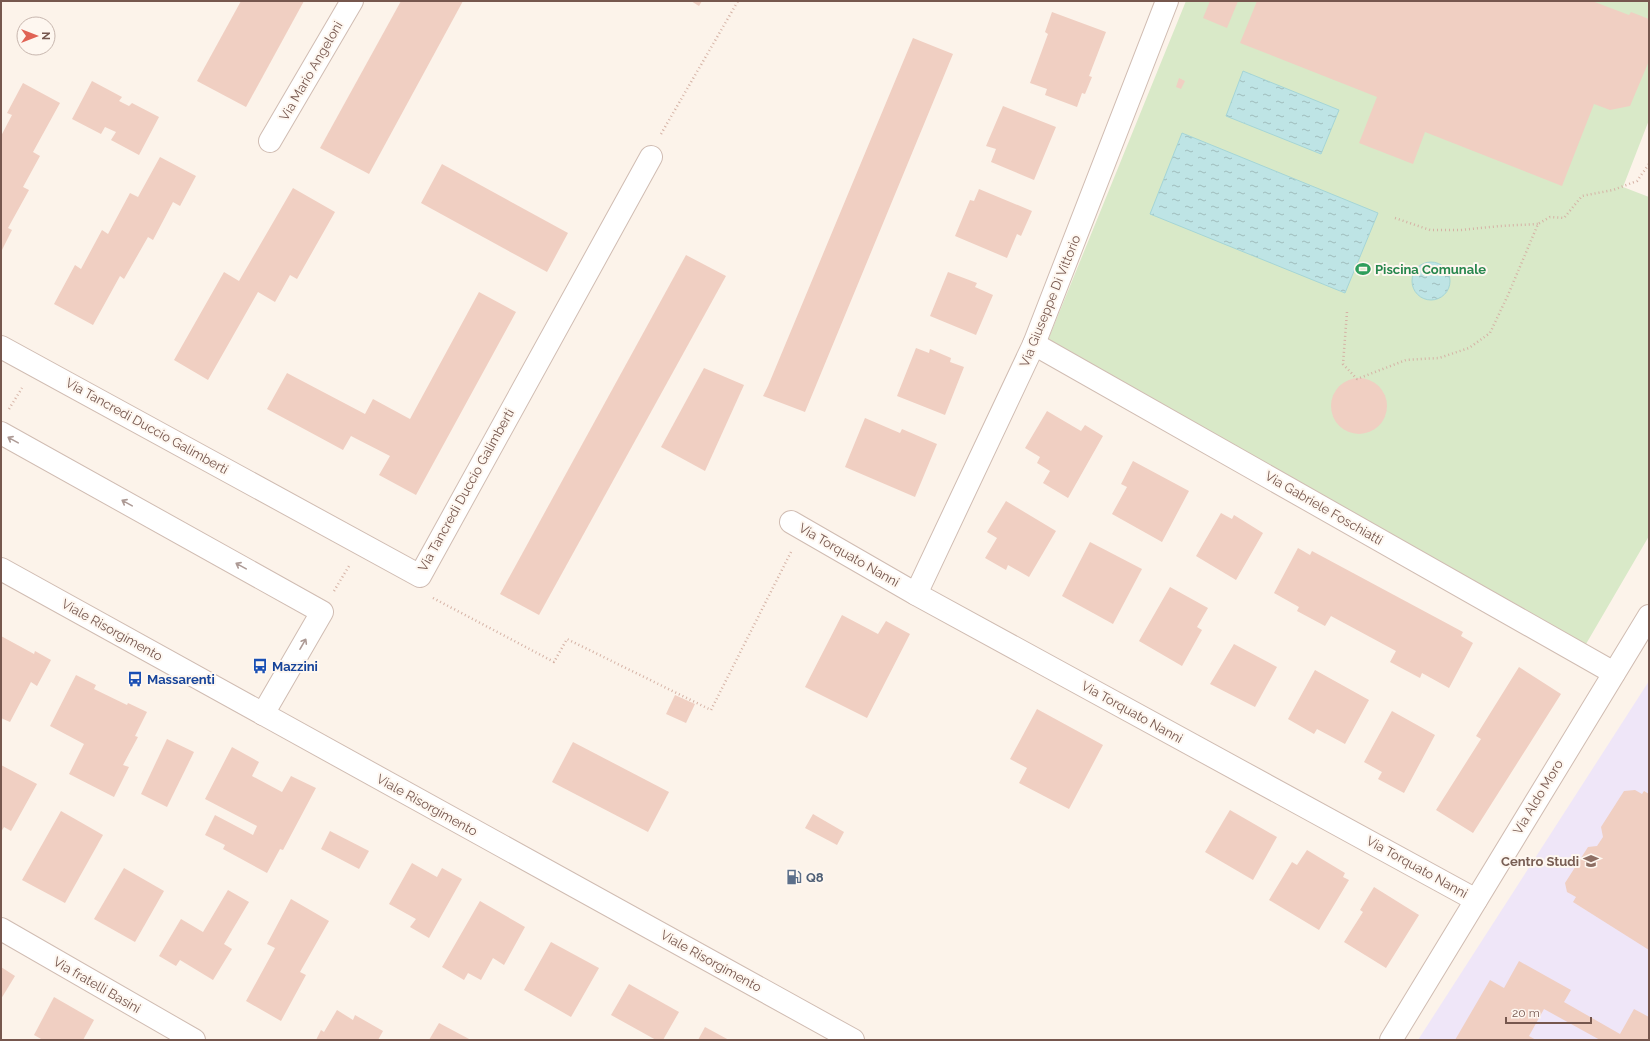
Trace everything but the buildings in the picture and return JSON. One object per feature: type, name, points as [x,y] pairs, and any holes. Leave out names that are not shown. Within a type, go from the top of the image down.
[{"type":"street","name":"Via Mario Angeloni","points":[[270,141],[352,1]]},
{"type":"street","name":"Via Giuseppe Di Vittorio","points":[[916,594],[1034,344],[1167,1]]},
{"type":"street","name":"Via Tancredi Duccio Galimberti","points":[[1,346],[420,576],[652,157]]},
{"type":"street","name":"Via Gabriele Foschiatti","points":[[1034,344],[1614,673]]},
{"type":"street","points":[[3,424],[322,612],[263,714]]},
{"type":"street","name":"Via Torquato Nanni","points":[[797,525],[916,594],[1476,900]]},
{"type":"street","name":"Viale Risorgimento","points":[[1,569],[853,1040]]},
{"type":"street","name":"Via Aldo Moro","points":[[1391,1040],[1649,616]]},
{"type":"street","name":"Via fratelli Basini","points":[[1,929],[194,1040]]},
{"type":"path","points":[[652,157],[660,135],[738,1]]},
{"type":"path","points":[[1395,218],[1430,230],[1460,230],[1538,224],[1550,217],[1564,218],[1582,196],[1613,190],[1637,181],[1649,164]]},
{"type":"path","points":[[1346,312],[1343,364],[1357,379],[1406,360],[1439,358],[1468,348],[1490,333],[1538,224]]},
{"type":"path","points":[[3,424],[36,365]]},
{"type":"path","points":[[420,576],[425,594],[554,662],[567,639],[711,710],[797,525]]},
{"type":"path","points":[[322,612],[362,544]]},
{"type":"shaded area","name":"Centro Studi","points":[[1649,681],[1649,1040],[1418,1040]]},
{"type":"green space","name":"Piscina Comunale","points":[[1186,1],[1649,1],[1649,120],[1623,187],[1649,197],[1649,536],[1586,644],[1048,340]]},
{"type":"water","points":[[1243,71],[1339,110],[1321,154],[1226,116]]},
{"type":"water","points":[[1182,133],[1378,213],[1345,293],[1150,214]]},
{"type":"water","points":[[1427,262],[1435,262],[1445,267],[1449,274],[1449,288],[1445,295],[1435,300],[1427,300],[1417,295],[1415,292],[1412,285],[1412,277],[1417,267],[1420,265]]},
{"type":"place","name":"Piscina Comunale","points":[[1363,269]]},
{"type":"place","name":"Mazzini","points":[[260,666]]},
{"type":"place","name":"Massarenti","points":[[135,679]]},
{"type":"place","name":"Centro Studi","points":[[1591,861]]},
{"type":"place","name":"Q8","points":[[794,877]]}]
